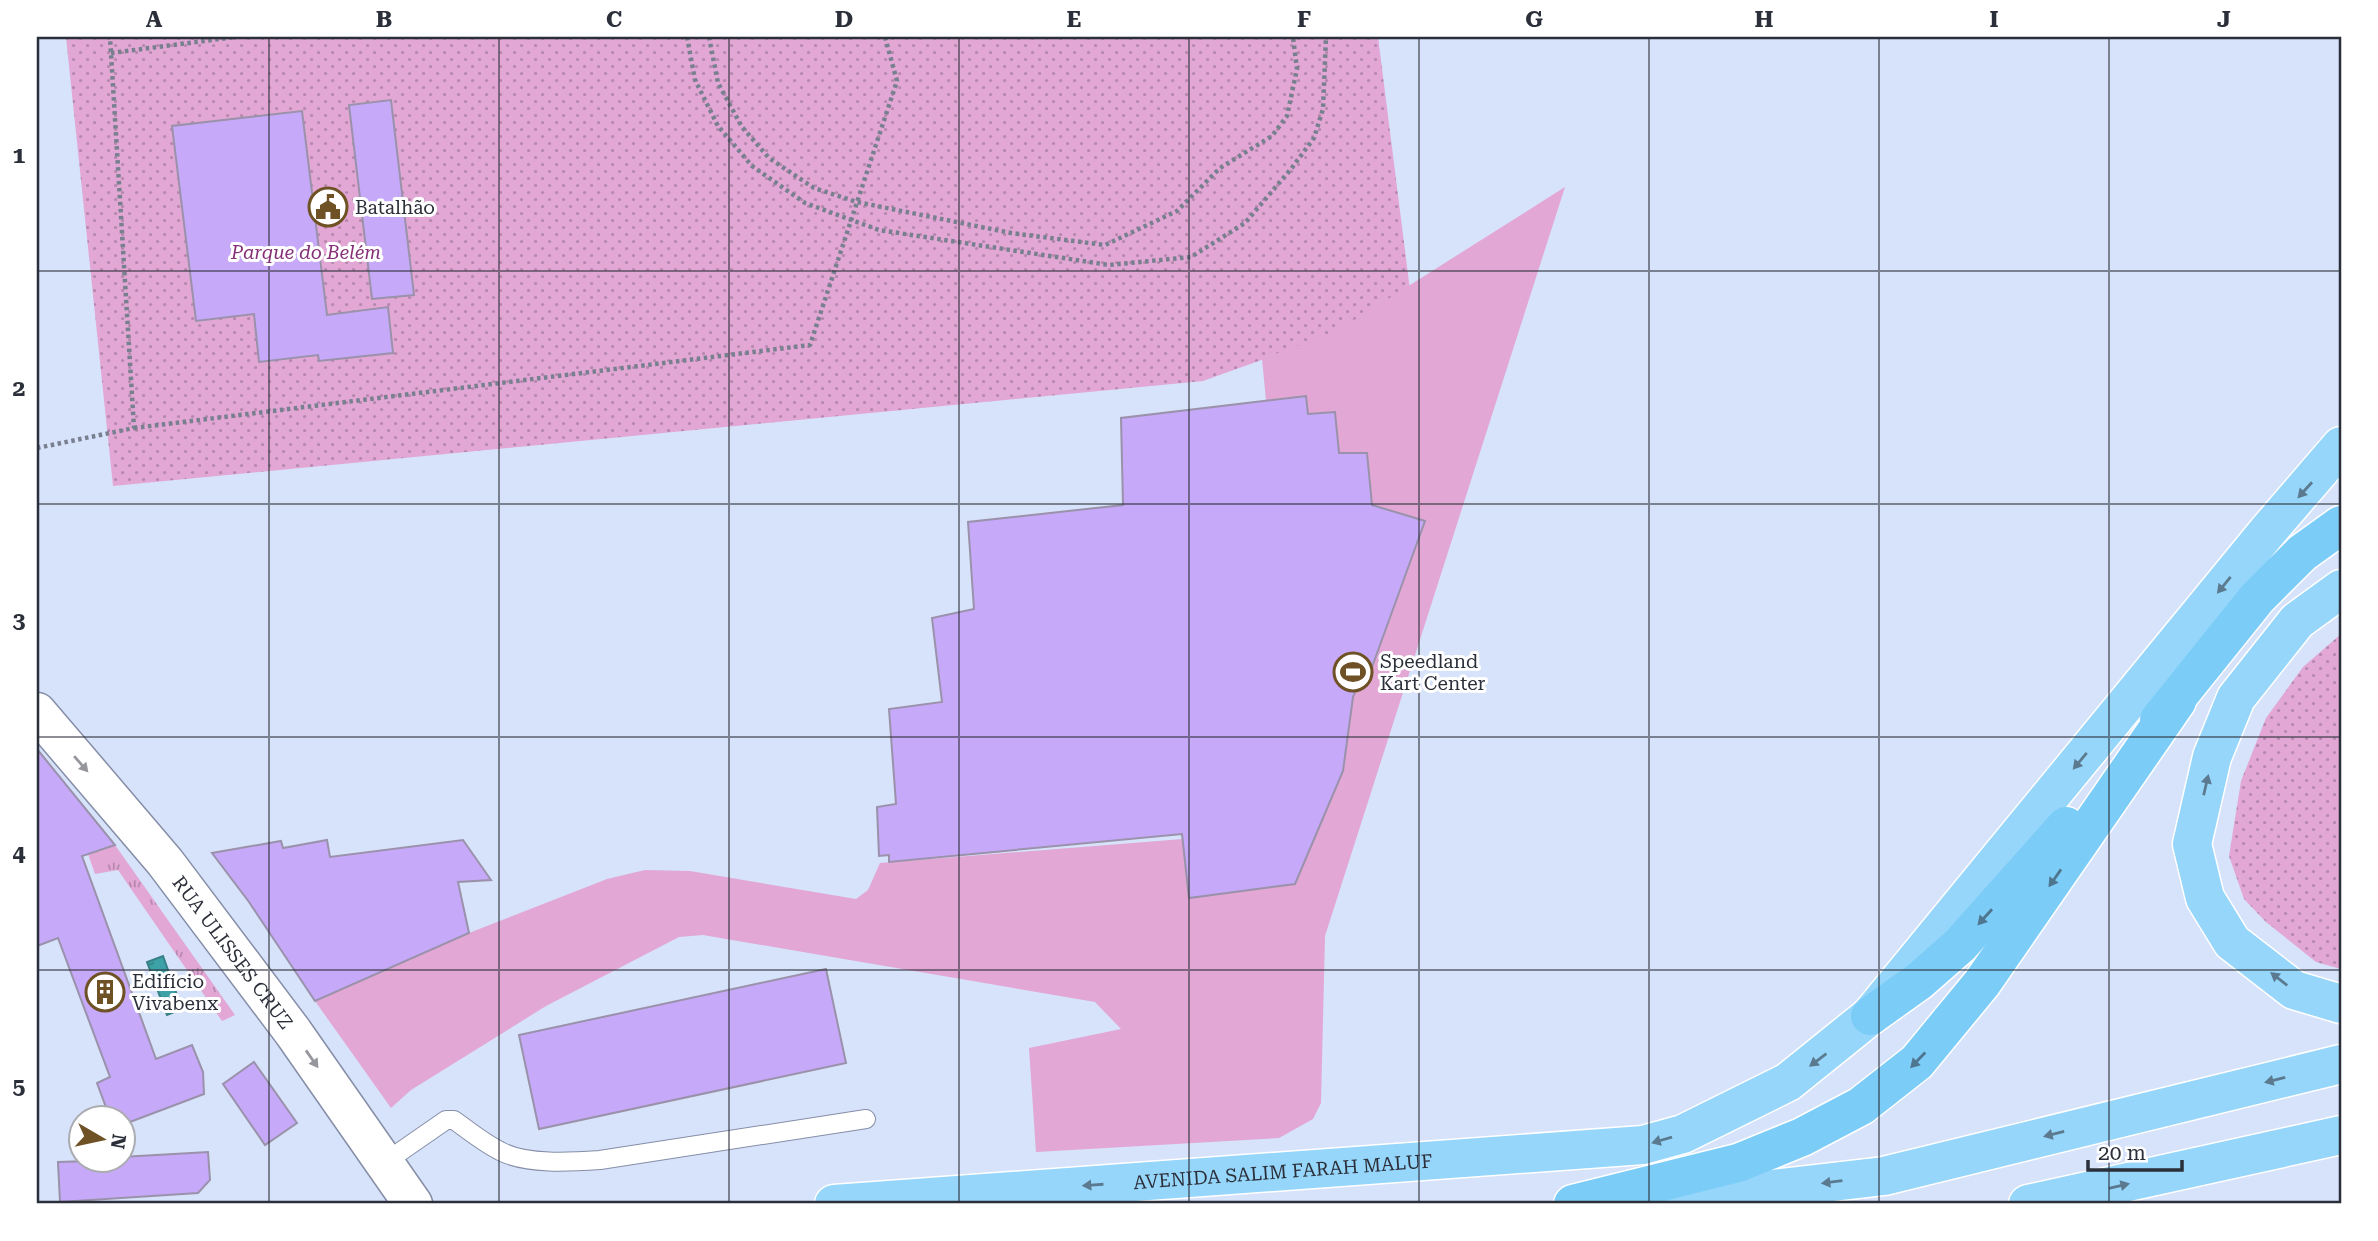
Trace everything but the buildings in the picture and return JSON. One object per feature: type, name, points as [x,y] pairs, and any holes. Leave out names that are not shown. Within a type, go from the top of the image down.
[{"type":"highway","name":"AVENIDA SALIM FARAH MALUF","points":[[834,1204],[952,1200],[1643,1145],[1683,1134],[1788,1082],[1870,1016],[2267,532],[2341,446]]},
{"type":"highway","points":[[1870,1016],[1919,981],[1960,945],[2177,701],[2258,598],[2302,553],[2341,525]]},
{"type":"highway","points":[[2341,589],[2297,621],[2236,698],[2212,757],[2192,844],[2205,898],[2232,942],[2294,990],[2341,1004]]},
{"type":"highway","points":[[1573,1204],[1738,1163],[1802,1137],[1861,1106],[1917,1062],[1982,983],[2177,701]]},
{"type":"highway","points":[[1608,1204],[1694,1198],[1884,1176],[2341,1064]]},
{"type":"highway","points":[[2028,1204],[2341,1135]]},
{"type":"street","name":"RUA ULISSES CRUZ","points":[[37,712],[165,862],[293,1032],[412,1204]]},
{"type":"lane","points":[[384,1163],[446,1120],[454,1120],[502,1152],[517,1157],[569,1162],[600,1160],[866,1119]]},
{"type":"path","points":[[110,37],[134,428]]},
{"type":"path","points":[[111,53],[235,37]]},
{"type":"path","points":[[687,37],[695,80],[718,126],[752,166],[805,203],[879,230],[1109,265],[1191,257],[1245,223],[1292,169],[1314,138],[1323,109],[1326,37]]},
{"type":"path","points":[[709,37],[718,83],[741,127],[769,158],[814,188],[857,202],[1011,233],[1105,245],[1177,211],[1220,168],[1272,136],[1287,116],[1297,69],[1293,37]]},
{"type":"path","points":[[37,448],[134,428],[810,345],[897,81],[885,37]]},
{"type":"green space","name":"Parque do Belém","points":[[66,37],[1378,37],[1410,290],[1331,335],[1203,381],[113,486]]},
{"type":"green space","name":"Speedland Kart Center","points":[[1565,187],[1325,936],[1321,1103],[1313,1119],[1279,1138],[1036,1152],[1029,1048],[1121,1029],[1095,1002],[703,935],[679,937],[546,1006],[411,1090],[391,1108],[315,1001],[469,933],[607,879],[645,870],[690,871],[856,899],[868,890],[880,863],[1183,839],[1346,533],[1335,412],[1308,414],[1305,396],[1266,400],[1262,359],[1332,333]]},
{"type":"green space","points":[[2341,634],[2341,969],[2316,962],[2266,922],[2244,899],[2229,856],[2241,781],[2266,718],[2303,667]]},
{"type":"green space","points":[[115,845],[235,1015],[222,1021],[118,870],[95,874],[88,854]]},
{"type":"water","points":[[163,956],[182,1009],[167,1015],[147,962]]},
{"type":"place","name":"Batalhão","points":[[328,207]]},
{"type":"place","name":"Speedland Kart Center","points":[[1353,672]]},
{"type":"place","name":"Edifício Vivabenx","points":[[105,992]]}]
